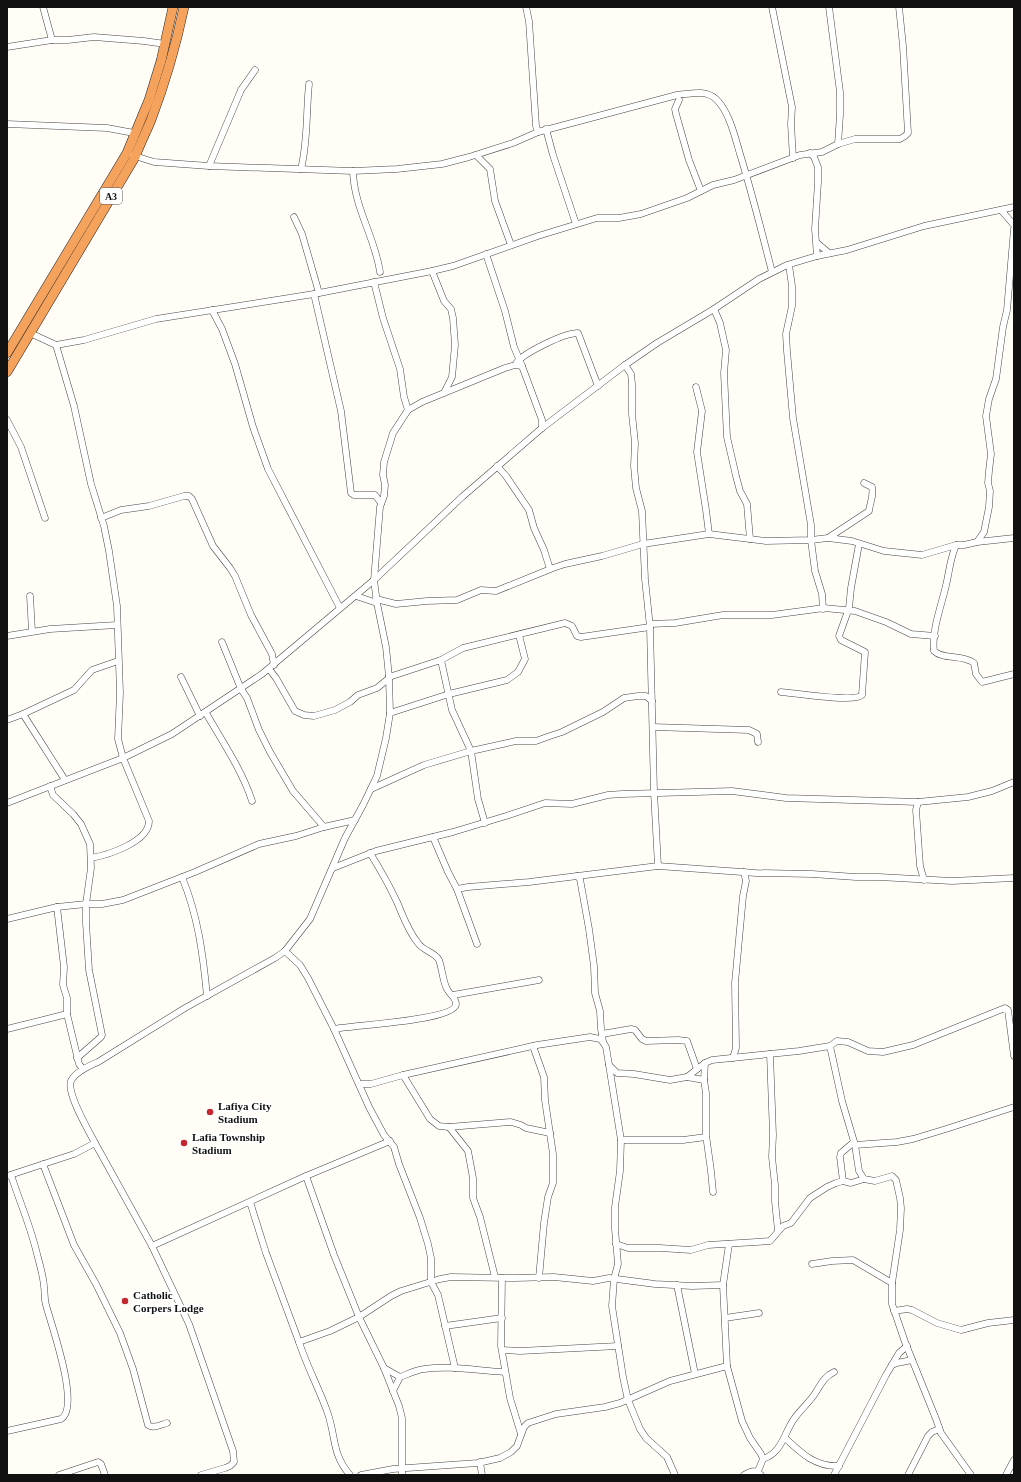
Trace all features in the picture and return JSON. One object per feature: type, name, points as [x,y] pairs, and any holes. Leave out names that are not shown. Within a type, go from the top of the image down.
[{"type":"highway","name":"A3","points":[[7,353],[131,155],[134,133],[149,100],[165,44],[173,7]]},
{"type":"highway","name":"A3","points":[[7,372],[151,120],[172,56],[184,7]]},
{"type":"street","points":[[43,7],[52,40]]},
{"type":"street","points":[[526,7],[529,21],[536,126],[538,132]]},
{"type":"street","points":[[772,7],[792,108],[791,124],[793,158]]},
{"type":"street","points":[[829,7],[840,92],[838,144]]},
{"type":"street","points":[[30,333],[56,345],[84,340],[156,319],[316,294],[432,271],[453,266],[511,245],[597,218],[619,218],[641,214],[687,198],[713,185],[747,175],[793,158],[810,153],[822,152],[838,144],[856,138],[900,139],[908,133],[903,46],[899,7]]},
{"type":"street","points":[[7,47],[52,40],[94,37],[165,44]]},
{"type":"street","points":[[209,166],[241,90],[255,70]]},
{"type":"street","points":[[301,169],[306,142],[309,84]]},
{"type":"street","points":[[131,155],[154,162],[209,166],[353,171],[416,167],[442,164],[476,155],[513,143],[546,129],[677,95],[704,93],[715,98],[724,110],[733,129],[747,175],[772,272]]},
{"type":"street","points":[[679,100],[675,109],[689,160],[701,191]]},
{"type":"street","points":[[7,124],[106,128],[134,133]]},
{"type":"street","points":[[546,129],[576,224]]},
{"type":"street","points":[[487,164],[490,151]]},
{"type":"street","points":[[818,256],[815,229],[818,182],[817,162],[822,152]]},
{"type":"street","points":[[810,153],[817,162]]},
{"type":"street","points":[[476,155],[487,164],[491,173],[495,201],[511,245]]},
{"type":"street","points":[[353,171],[353,181],[357,201],[378,256],[380,272],[385,280]]},
{"type":"street","points":[[7,803],[123,758],[172,734],[241,689],[271,667],[356,596],[497,466],[542,428],[625,365],[657,343],[714,309],[759,279],[789,265],[829,253],[847,250],[924,226],[1014,207]]},
{"type":"street","points":[[1001,210],[1014,225]]},
{"type":"street","points":[[294,217],[302,234],[341,411],[351,493],[354,495],[374,496],[381,503]]},
{"type":"street","points":[[977,542],[984,532],[989,507],[990,491],[988,483],[990,450],[986,416],[989,399],[996,379],[1003,327],[1007,310],[1014,229]]},
{"type":"street","points":[[817,243],[829,253]]},
{"type":"street","points":[[486,254],[505,311],[514,347],[542,420],[542,428]]},
{"type":"street","points":[[789,265],[792,286],[792,306],[786,334],[786,351],[793,418],[811,525],[810,540],[815,571],[822,594],[823,608]]},
{"type":"street","points":[[432,271],[444,301],[452,313],[455,345],[452,377],[444,393]]},
{"type":"street","points":[[380,272],[376,282],[383,318],[400,369],[404,398],[408,410]]},
{"type":"street","points":[[714,309],[720,323],[726,350],[724,373],[727,437],[738,484],[748,504],[750,539]]},
{"type":"street","points":[[212,310],[222,329],[235,364],[253,427],[268,469],[340,608]]},
{"type":"street","points":[[201,1475],[230,1466],[234,1462],[234,1456],[189,1324],[152,1246],[95,1143],[72,1096],[70,1083],[72,1078],[83,1069],[206,996],[275,958],[285,951],[310,919],[345,838],[377,776],[386,738],[390,713],[389,678],[386,647],[374,580],[377,535],[385,485],[383,475],[384,462],[393,433],[408,410],[422,402],[521,363],[533,351],[572,333],[578,333],[598,386]]},
{"type":"street","points":[[56,345],[74,406],[90,484],[101,518],[109,551],[114,583],[117,625],[120,692],[118,739],[123,758],[149,822],[146,832],[127,846],[105,855],[91,858]]},
{"type":"street","points":[[625,365],[631,374],[632,414],[635,443],[634,466],[636,488],[641,504],[650,625],[654,792],[658,866]]},
{"type":"street","points":[[452,377],[460,387]]},
{"type":"street","points":[[696,387],[702,411],[697,452],[706,510],[708,534]]},
{"type":"street","points":[[7,420],[21,446],[45,518]]},
{"type":"street","points":[[542,420],[551,422]]},
{"type":"street","points":[[497,466],[506,476],[529,510],[534,528],[544,550],[550,569]]},
{"type":"street","points":[[828,538],[869,511],[874,494],[872,487],[864,483]]},
{"type":"street","points":[[101,518],[121,510],[149,506],[180,496],[189,496],[192,499],[213,546],[230,568],[250,615],[272,654],[271,667],[276,678],[295,711],[304,715],[314,716],[335,710],[350,702],[358,695],[377,688],[389,678],[441,660],[464,648],[565,623],[572,626],[576,636],[581,637],[650,625],[675,623],[722,614],[772,615],[823,608],[848,612],[855,611],[886,622],[911,634],[935,636]]},
{"type":"street","points":[[356,596],[396,604],[427,600],[457,600],[481,590],[496,591],[565,564],[602,556],[643,544],[708,534],[766,541],[828,538],[884,551],[922,555],[977,542],[1014,538]]},
{"type":"street","points":[[781,692],[832,698],[861,697],[865,652],[841,640],[839,636],[850,604],[851,588],[859,544]]},
{"type":"street","points":[[956,546],[950,559],[948,580],[939,611],[935,636],[935,653],[939,655],[969,659],[974,663],[976,674],[982,682],[1014,674]]},
{"type":"street","points":[[943,550],[950,559]]},
{"type":"street","points":[[30,596],[32,631]]},
{"type":"street","points":[[850,604],[855,611]]},
{"type":"street","points":[[7,636],[32,631],[117,625]]},
{"type":"street","points":[[390,713],[449,694],[507,680],[518,672],[525,659],[519,635]]},
{"type":"street","points":[[222,642],[241,689],[247,698],[259,730],[293,791],[324,827]]},
{"type":"street","points":[[272,654],[284,656]]},
{"type":"street","points":[[441,660],[452,710],[471,751],[478,799],[485,823]]},
{"type":"street","points":[[7,720],[74,690],[92,670],[118,661]]},
{"type":"street","points":[[181,677],[200,716]]},
{"type":"street","points":[[377,688],[389,692]]},
{"type":"street","points":[[371,789],[424,765],[471,751],[516,741],[536,741],[562,732],[603,712],[624,698],[646,696],[652,692]]},
{"type":"street","points":[[646,696],[652,700]]},
{"type":"street","points":[[206,712],[237,766],[252,801]]},
{"type":"street","points":[[23,714],[66,780]]},
{"type":"street","points":[[653,727],[694,727],[749,730],[757,734],[758,742]]},
{"type":"street","points":[[332,868],[394,846],[485,823],[546,803],[572,804],[608,795],[654,792],[732,791],[786,798],[918,802],[968,797],[1014,782]]},
{"type":"street","points":[[50,786],[53,795],[81,824],[90,844],[91,858],[86,904],[86,923],[89,970],[102,1035],[77,1058]]},
{"type":"street","points":[[910,802],[916,810]]},
{"type":"street","points":[[918,802],[916,810],[920,866],[924,880]]},
{"type":"street","points":[[7,919],[57,908],[86,904],[102,904],[123,900],[260,844],[355,820]]},
{"type":"street","points":[[433,837],[457,889],[476,944]]},
{"type":"street","points":[[334,1029],[393,1023],[452,1011],[455,1009],[456,1004],[453,995],[446,988],[438,957],[418,944],[408,928],[387,880],[370,854]]},
{"type":"street","points":[[457,889],[580,877],[658,866],[744,872],[952,881],[1014,878]]},
{"type":"street","points":[[733,1058],[736,1048],[735,983],[743,896],[746,881],[744,872]]},
{"type":"street","points":[[182,877],[195,914],[204,963],[206,996]]},
{"type":"street","points":[[580,877],[591,944],[594,966],[595,993],[600,1011],[603,1042]]},
{"type":"street","points":[[57,908],[64,967],[63,985],[67,998],[67,1014],[77,1058],[83,1069]]},
{"type":"street","points":[[285,951],[300,965],[334,1029],[384,1135],[394,1147],[428,1244],[431,1258],[431,1282],[438,1295],[455,1368]]},
{"type":"street","points":[[453,995],[540,980]]},
{"type":"street","points":[[687,1077],[705,1063],[712,1060],[830,1046],[837,1041],[848,1042],[868,1051],[883,1052],[913,1045],[1006,1008],[1008,1010],[1011,1024],[1014,1056]]},
{"type":"street","points":[[7,1029],[67,1014]]},
{"type":"street","points":[[595,1037],[601,1031],[632,1029],[646,1041],[687,1041],[697,1069]]},
{"type":"street","points":[[359,1084],[371,1084],[403,1075],[533,1046],[590,1037],[600,1038],[606,1047],[621,1140],[620,1171],[615,1207],[618,1264],[614,1279],[612,1306],[618,1346],[628,1400],[634,1417],[646,1438],[667,1457],[675,1475]]},
{"type":"street","points":[[533,1046],[544,1077],[545,1100],[554,1154],[553,1183],[548,1197],[544,1223],[539,1278]]},
{"type":"street","points":[[830,1046],[842,1101],[855,1143],[863,1177]]},
{"type":"street","points":[[736,1048],[743,1057]]},
{"type":"street","points":[[770,1054],[773,1135],[772,1157],[778,1231]]},
{"type":"street","points":[[705,1063],[704,1080],[706,1093],[706,1138],[713,1192]]},
{"type":"street","points":[[609,1065],[617,1073]]},
{"type":"street","points":[[611,1077],[617,1073],[639,1075],[662,1080],[687,1077],[704,1080]]},
{"type":"street","points":[[403,1075],[430,1119],[439,1126],[449,1127],[512,1122],[526,1128],[550,1133]]},
{"type":"street","points":[[364,1095],[371,1084]]},
{"type":"street","points":[[842,1182],[841,1153],[855,1143],[897,1142],[913,1139],[946,1130],[1014,1107]]},
{"type":"street","points":[[449,1127],[468,1151],[473,1178],[473,1198],[499,1277],[502,1318],[501,1346],[503,1350],[510,1398],[521,1434]]},
{"type":"street","points":[[621,1140],[683,1140],[706,1138]]},
{"type":"street","points":[[152,1246],[306,1176],[390,1141]]},
{"type":"street","points":[[7,1431],[62,1418],[66,1413],[68,1402],[62,1359],[46,1304],[36,1248],[9,1175],[74,1154],[95,1143]]},
{"type":"street","points":[[43,1164],[74,1245],[96,1284],[120,1333],[133,1369],[148,1425],[155,1427],[167,1422]]},
{"type":"street","points":[[306,1176],[334,1255],[359,1317],[384,1368],[399,1406],[402,1418],[402,1472]]},
{"type":"street","points":[[616,1244],[628,1248],[691,1250],[708,1245],[767,1242],[772,1240],[783,1226],[791,1223],[810,1198],[827,1187],[842,1182],[849,1183],[863,1177],[875,1181],[892,1176],[896,1180],[900,1198],[900,1230],[892,1283],[892,1304],[939,1429],[971,1475]]},
{"type":"street","points":[[250,1202],[266,1253],[308,1369],[328,1416],[336,1453],[350,1475]]},
{"type":"street","points":[[729,1244],[723,1285],[727,1366],[742,1421],[750,1438],[763,1459],[759,1473],[752,1471],[744,1475]]},
{"type":"street","points":[[812,1264],[854,1260],[873,1271],[886,1281],[892,1283]]},
{"type":"street","points":[[299,1342],[330,1331],[359,1317],[401,1291],[452,1276],[575,1278],[594,1281],[614,1279],[655,1284],[723,1285]]},
{"type":"street","points":[[677,1285],[695,1374]]},
{"type":"street","points":[[894,1311],[907,1309],[912,1310],[937,1323],[961,1330],[988,1323],[1014,1320]]},
{"type":"street","points":[[725,1318],[759,1313]]},
{"type":"street","points":[[445,1326],[502,1318]]},
{"type":"street","points":[[503,1350],[520,1351],[618,1346]]},
{"type":"street","points":[[834,1475],[891,1366],[899,1353],[907,1346]]},
{"type":"street","points":[[891,1366],[897,1363],[912,1360]]},
{"type":"street","points":[[361,1475],[402,1472],[500,1458],[512,1452],[517,1446],[521,1434],[528,1423],[566,1412],[605,1407],[628,1400],[670,1381],[727,1366]]},
{"type":"street","points":[[384,1368],[400,1377],[424,1369],[455,1368],[506,1372]]},
{"type":"street","points":[[763,1459],[773,1454],[779,1448],[795,1417],[812,1399],[825,1379],[834,1372]]},
{"type":"street","points":[[394,1391],[400,1377]]},
{"type":"street","points":[[908,1475],[928,1436],[932,1432],[939,1429]]},
{"type":"street","points":[[785,1438],[813,1461],[823,1465],[839,1466]]},
{"type":"street","points":[[1006,1475],[1014,1460]]},
{"type":"street","points":[[59,1475],[98,1462],[101,1464],[105,1475]]},
{"type":"street","points":[[480,1462],[482,1475]]},
{"type":"place","name":"Lafiya City Stadium","points":[[210,1112]]},
{"type":"place","name":"Lafia Township Stadium","points":[[184,1143]]},
{"type":"place","name":"Catholic Corpers Lodge","points":[[125,1301]]}]
